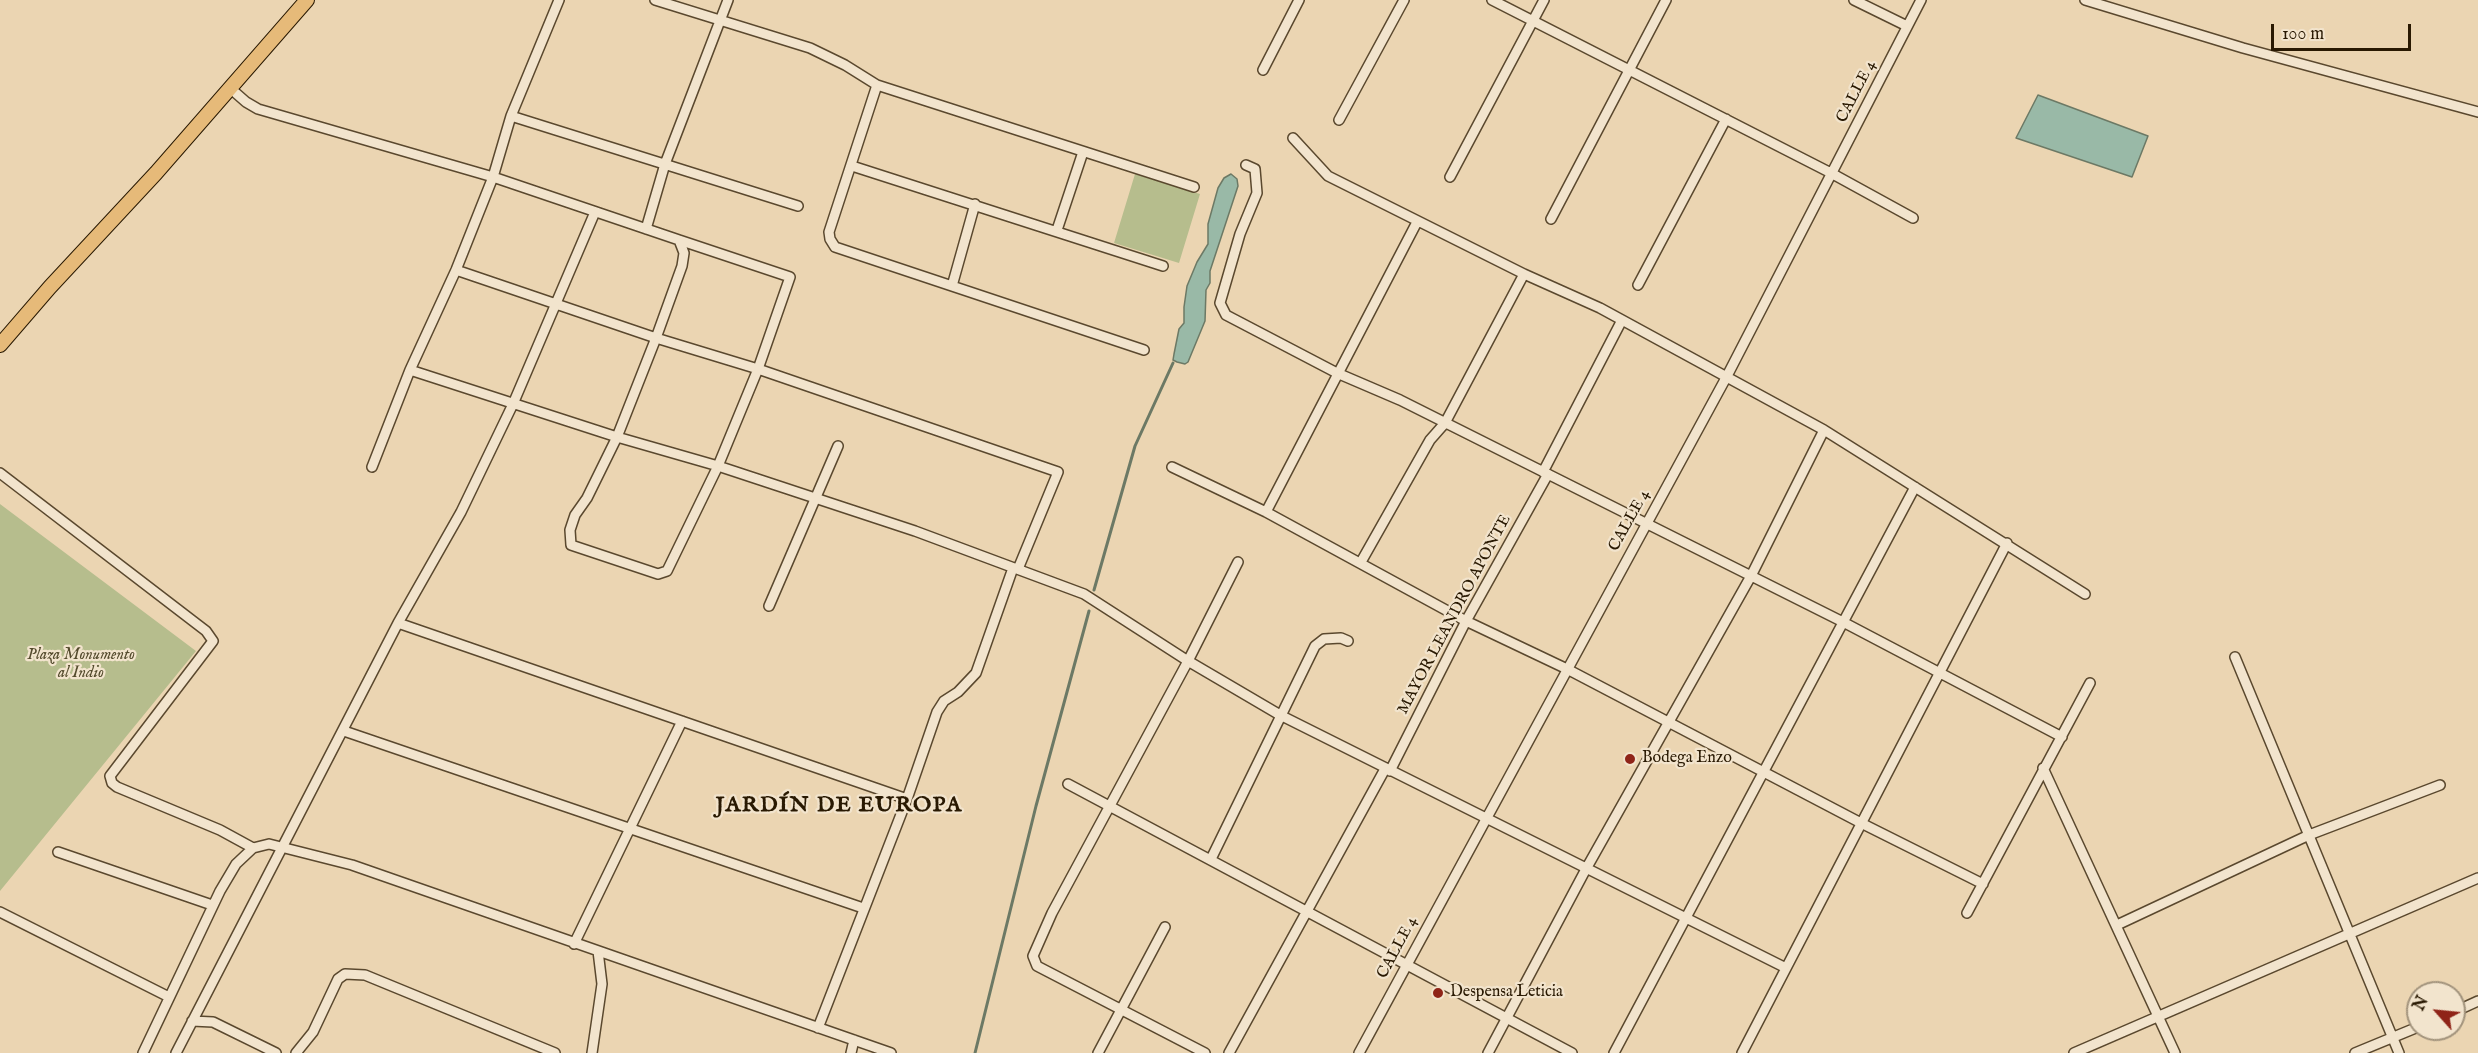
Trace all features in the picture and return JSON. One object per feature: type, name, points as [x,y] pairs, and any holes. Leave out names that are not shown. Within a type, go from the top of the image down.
[{"type":"highway","points":[[0,345],[307,0]]},
{"type":"street","points":[[372,467],[410,370],[456,270],[493,177],[511,116],[559,0]]},
{"type":"street","points":[[655,0],[810,48],[845,65],[877,85],[1194,187]]},
{"type":"street","points":[[645,229],[665,164],[728,0]]},
{"type":"street","points":[[1263,70],[1299,0]]},
{"type":"street","points":[[1340,120],[1404,0]]},
{"type":"street","points":[[1492,0],[1832,173],[1913,218]]},
{"type":"street","points":[[1450,177],[1544,0]]},
{"type":"street","points":[[1551,219],[1666,0]]},
{"type":"street","points":[[1854,0],[1907,26]]},
{"type":"street","name":"CALLE 4","points":[[1359,1053],[1727,376],[1921,0]]},
{"type":"street","points":[[2085,0],[2243,48],[2478,112]]},
{"type":"street","points":[[877,85],[829,232],[835,247],[1144,350]]},
{"type":"street","points":[[230,88],[258,109],[493,177],[790,277],[758,369],[718,466],[667,572],[658,574],[571,545],[570,530],[575,515],[587,498],[617,437],[656,338],[682,266],[684,253],[679,240]]},
{"type":"street","points":[[511,116],[798,206]]},
{"type":"street","points":[[1638,285],[1726,119]]},
{"type":"street","points":[[1293,138],[1328,176],[1417,222],[1622,320],[1727,376],[1824,430],[2085,594]]},
{"type":"street","points":[[1057,230],[1083,152]]},
{"type":"street","points":[[1246,165],[1255,169],[1257,193],[1240,234],[1220,303],[1226,315],[1337,373],[1400,400],[1647,523],[1843,622],[2062,737]]},
{"type":"street","points":[[852,166],[1057,230],[1163,266]]},
{"type":"street","points":[[952,286],[975,204]]},
{"type":"street","points":[[176,1053],[398,623],[460,512],[513,404],[595,212]]},
{"type":"street","points":[[1266,512],[1417,222]]},
{"type":"street","points":[[456,270],[656,338],[758,369],[1058,472],[1015,568],[976,673],[958,692],[944,701],[937,712],[907,799],[818,1028]]},
{"type":"street","points":[[1362,562],[1430,440],[1445,423],[1524,274]]},
{"type":"street","name":"MAYOR LEANDRO APONTE","points":[[1228,1053],[1388,770],[1546,473],[1622,320]]},
{"type":"street","points":[[410,370],[617,437],[718,466],[915,531],[1084,594],[1280,715],[1586,869],[1687,916],[1786,968]]},
{"type":"street","points":[[1488,1053],[1586,869],[1751,576],[1824,430]]},
{"type":"street","points":[[769,606],[838,446]]},
{"type":"street","points":[[1172,466],[1362,562],[1466,621],[1567,669],[1983,884]]},
{"type":"street","points":[[0,472],[206,631],[213,640],[110,776],[112,783],[117,787],[220,831],[253,848]]},
{"type":"street","points":[[1614,1053],[1915,487]]},
{"type":"street","points":[[1742,1053],[2007,543]]},
{"type":"street","points":[[1205,1053],[1036,966],[1033,956],[1052,913],[1238,562]]},
{"type":"street","points":[[398,623],[907,799]]},
{"type":"street","points":[[1210,859],[1315,646],[1324,639],[1341,638],[1348,641]]},
{"type":"street","points":[[2235,657],[2400,1053]]},
{"type":"street","points":[[1967,913],[2090,683]]},
{"type":"street","points":[[574,944],[682,721]]},
{"type":"street","points":[[344,731],[863,908]]},
{"type":"street","points":[[2043,768],[2175,1053]]},
{"type":"street","points":[[1068,784],[1572,1053]]},
{"type":"street","points":[[2117,925],[2309,835],[2440,785]]},
{"type":"street","points":[[142,1053],[212,905],[236,864],[253,848],[269,844],[280,849],[352,865],[891,1053]]},
{"type":"street","points":[[58,852],[212,905]]},
{"type":"street","points":[[2074,1053],[2351,935],[2478,878]]},
{"type":"street","points":[[0,912],[169,997]]},
{"type":"street","points":[[1098,1053],[1165,927]]},
{"type":"street","points":[[592,1053],[602,984],[598,951]]},
{"type":"street","points":[[296,1053],[313,1032],[338,979],[345,974],[365,975],[555,1053]]},
{"type":"street","points":[[192,1021],[213,1022],[276,1053]]},
{"type":"street","points":[[2355,1053],[2406,1032]]},
{"type":"street","points":[[851,1053],[854,1040]]},
{"type":"green space","points":[[1135,174],[1200,194],[1179,263],[1114,243]]},
{"type":"green space","name":"Plaza Monumento al Indio","points":[[0,504],[196,651],[0,891]]},
{"type":"shaded area","points":[[2038,95],[2148,136],[2132,177],[2016,138]]},
{"type":"shaded area","points":[[1231,174],[1237,179],[1238,186],[1210,271],[1210,283],[1206,290],[1205,321],[1188,362],[1185,364],[1177,362],[1173,360],[1179,329],[1184,323],[1187,286],[1208,244],[1208,224],[1218,188],[1224,178]]},
{"type":"waterway","points":[[1094,590],[1135,446],[1173,363]]},
{"type":"waterway","points":[[975,1053],[1036,806],[1089,611]]},
{"type":"place","name":"Bodega Enzo","points":[[1630,759]]},
{"type":"place","name":"Despensa Leticia","points":[[1438,993]]},
{"type":"district","name":"JARDÍN DE EUROPA","points":[[839,806]]}]
